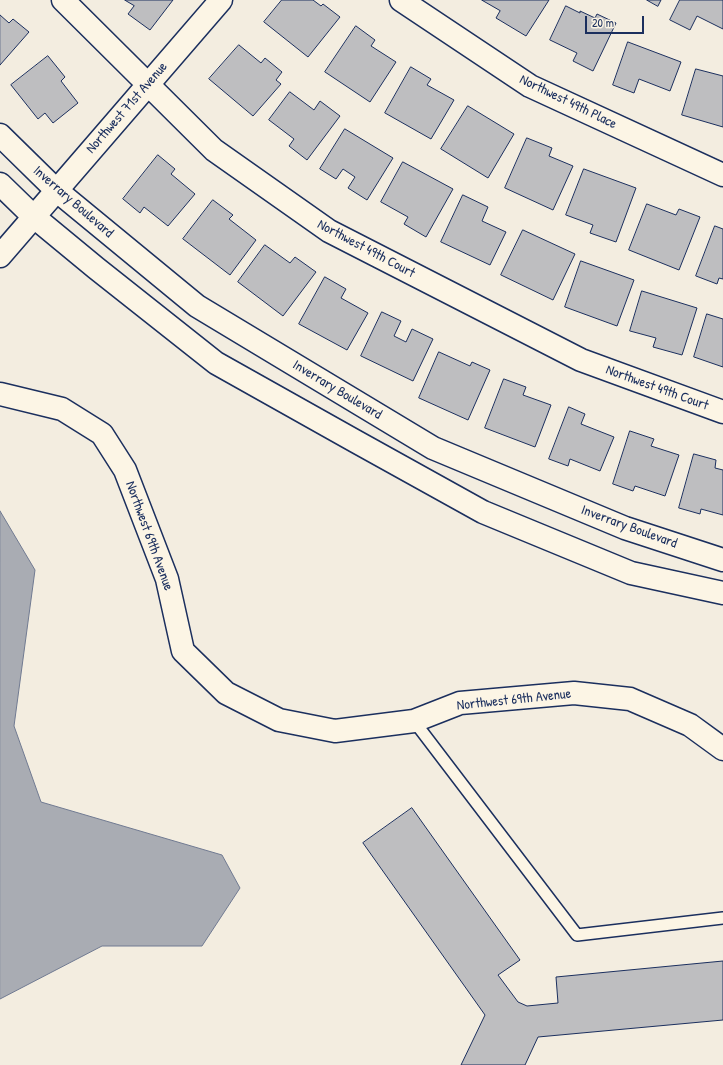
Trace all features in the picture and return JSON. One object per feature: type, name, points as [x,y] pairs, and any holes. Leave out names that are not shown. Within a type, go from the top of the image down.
[{"type":"street","name":"Northwest 49th Court","points":[[63,0],[214,150],[329,231],[581,360],[723,412]]},
{"type":"street","name":"Northwest 71st Avenue","points":[[33,216],[221,0]]},
{"type":"street","name":"Northwest 49th Place","points":[[401,0],[530,86],[723,175]]},
{"type":"street","name":"Inverrary Boulevard","points":[[0,135],[56,190],[197,306],[433,448],[625,528],[723,560]]},
{"type":"street","points":[[0,184],[33,216],[96,268],[216,362],[483,512],[631,573],[723,593]]},
{"type":"street","points":[[0,256],[33,216]]},
{"type":"street","name":"Northwest 69th Avenue","points":[[0,394],[62,409],[102,434],[125,470],[166,579],[183,651],[226,694],[279,720],[335,731],[414,721],[460,703],[574,693],[630,699],[690,725],[723,749]]},
{"type":"lane","points":[[414,721],[577,935],[723,918]]},
{"type":"shaded area","points":[[0,511],[35,570],[14,726],[41,802],[222,855],[240,888],[202,946],[102,946],[0,999]]},
{"type":"building","points":[[125,0],[173,0],[150,30],[128,14],[134,6]]},
{"type":"building","points":[[282,0],[313,0],[321,6],[323,4],[340,17],[308,57],[264,22]]},
{"type":"building","points":[[482,0],[549,0],[526,36],[496,18],[500,11]]},
{"type":"building","points":[[647,0],[661,0],[658,6]]},
{"type":"building","points":[[680,0],[723,0],[723,29],[697,16],[690,30],[670,20]]},
{"type":"building","points":[[566,6],[595,18],[597,14],[616,23],[593,71],[573,61],[577,53],[550,40]]},
{"type":"building","points":[[0,15],[9,23],[13,19],[29,32],[0,65]]},
{"type":"building","points":[[356,26],[375,40],[371,46],[396,62],[370,102],[325,72]]},
{"type":"building","points":[[628,42],[681,62],[670,91],[639,79],[634,93],[613,85]]},
{"type":"building","points":[[239,45],[261,63],[265,58],[282,72],[276,80],[281,84],[253,116],[209,79]]},
{"type":"building","points":[[48,56],[65,77],[61,81],[78,103],[53,123],[45,113],[38,119],[11,85]]},
{"type":"building","points":[[411,67],[431,79],[427,85],[454,100],[431,139],[385,113]]},
{"type":"building","points":[[696,69],[723,76],[723,127],[682,115]]},
{"type":"building","points":[[290,92],[314,110],[320,101],[340,116],[307,160],[289,146],[294,139],[269,120]]},
{"type":"building","points":[[468,106],[514,134],[488,178],[441,149]]},
{"type":"building","points":[[345,129],[393,158],[367,200],[348,188],[355,177],[343,169],[336,179],[320,169]]},
{"type":"building","points":[[527,138],[552,148],[549,156],[573,166],[553,210],[505,188]]},
{"type":"building","points":[[158,155],[175,169],[171,174],[195,194],[168,226],[144,207],[140,213],[123,199]]},
{"type":"building","points":[[403,162],[453,189],[426,237],[404,224],[408,217],[381,202]]},
{"type":"building","points":[[584,169],[636,188],[616,242],[590,233],[593,225],[566,215]]},
{"type":"building","points":[[463,195],[488,207],[482,221],[506,232],[490,265],[441,242]]},
{"type":"building","points":[[213,200],[233,215],[229,219],[256,240],[230,275],[183,239]]},
{"type":"building","points":[[647,204],[676,215],[679,209],[700,217],[679,270],[629,250]]},
{"type":"building","points":[[715,226],[723,229],[723,279],[719,278],[717,284],[696,276]]},
{"type":"building","points":[[523,230],[575,254],[553,300],[501,275]]},
{"type":"building","points":[[265,245],[290,263],[295,257],[316,272],[283,316],[238,282]]},
{"type":"building","points":[[581,261],[634,280],[617,326],[565,307]]},
{"type":"building","points":[[325,277],[346,289],[341,298],[368,313],[347,350],[299,324]]},
{"type":"building","points":[[642,291],[697,308],[682,355],[653,347],[656,338],[630,331]]},
{"type":"building","points":[[382,312],[401,321],[394,336],[406,342],[412,329],[433,339],[413,381],[361,356]]},
{"type":"building","points":[[707,314],[723,319],[723,367],[694,357]]},
{"type":"building","points":[[439,352],[470,366],[472,362],[490,370],[468,420],[419,398]]},
{"type":"building","points":[[504,379],[526,387],[523,395],[551,405],[535,447],[485,428]]},
{"type":"building","points":[[569,407],[585,414],[581,424],[614,437],[600,471],[570,459],[568,466],[549,459]]},
{"type":"building","points":[[630,431],[654,439],[651,446],[679,455],[665,496],[635,486],[633,491],[613,484]]},
{"type":"building","points":[[694,454],[716,460],[715,468],[723,470],[723,515],[701,509],[700,514],[679,508]]},
{"type":"building","points":[[412,808],[520,960],[498,975],[518,1002],[527,1006],[558,1003],[556,977],[723,961],[723,1020],[538,1037],[525,1065],[461,1065],[485,1015],[363,843]]}]
